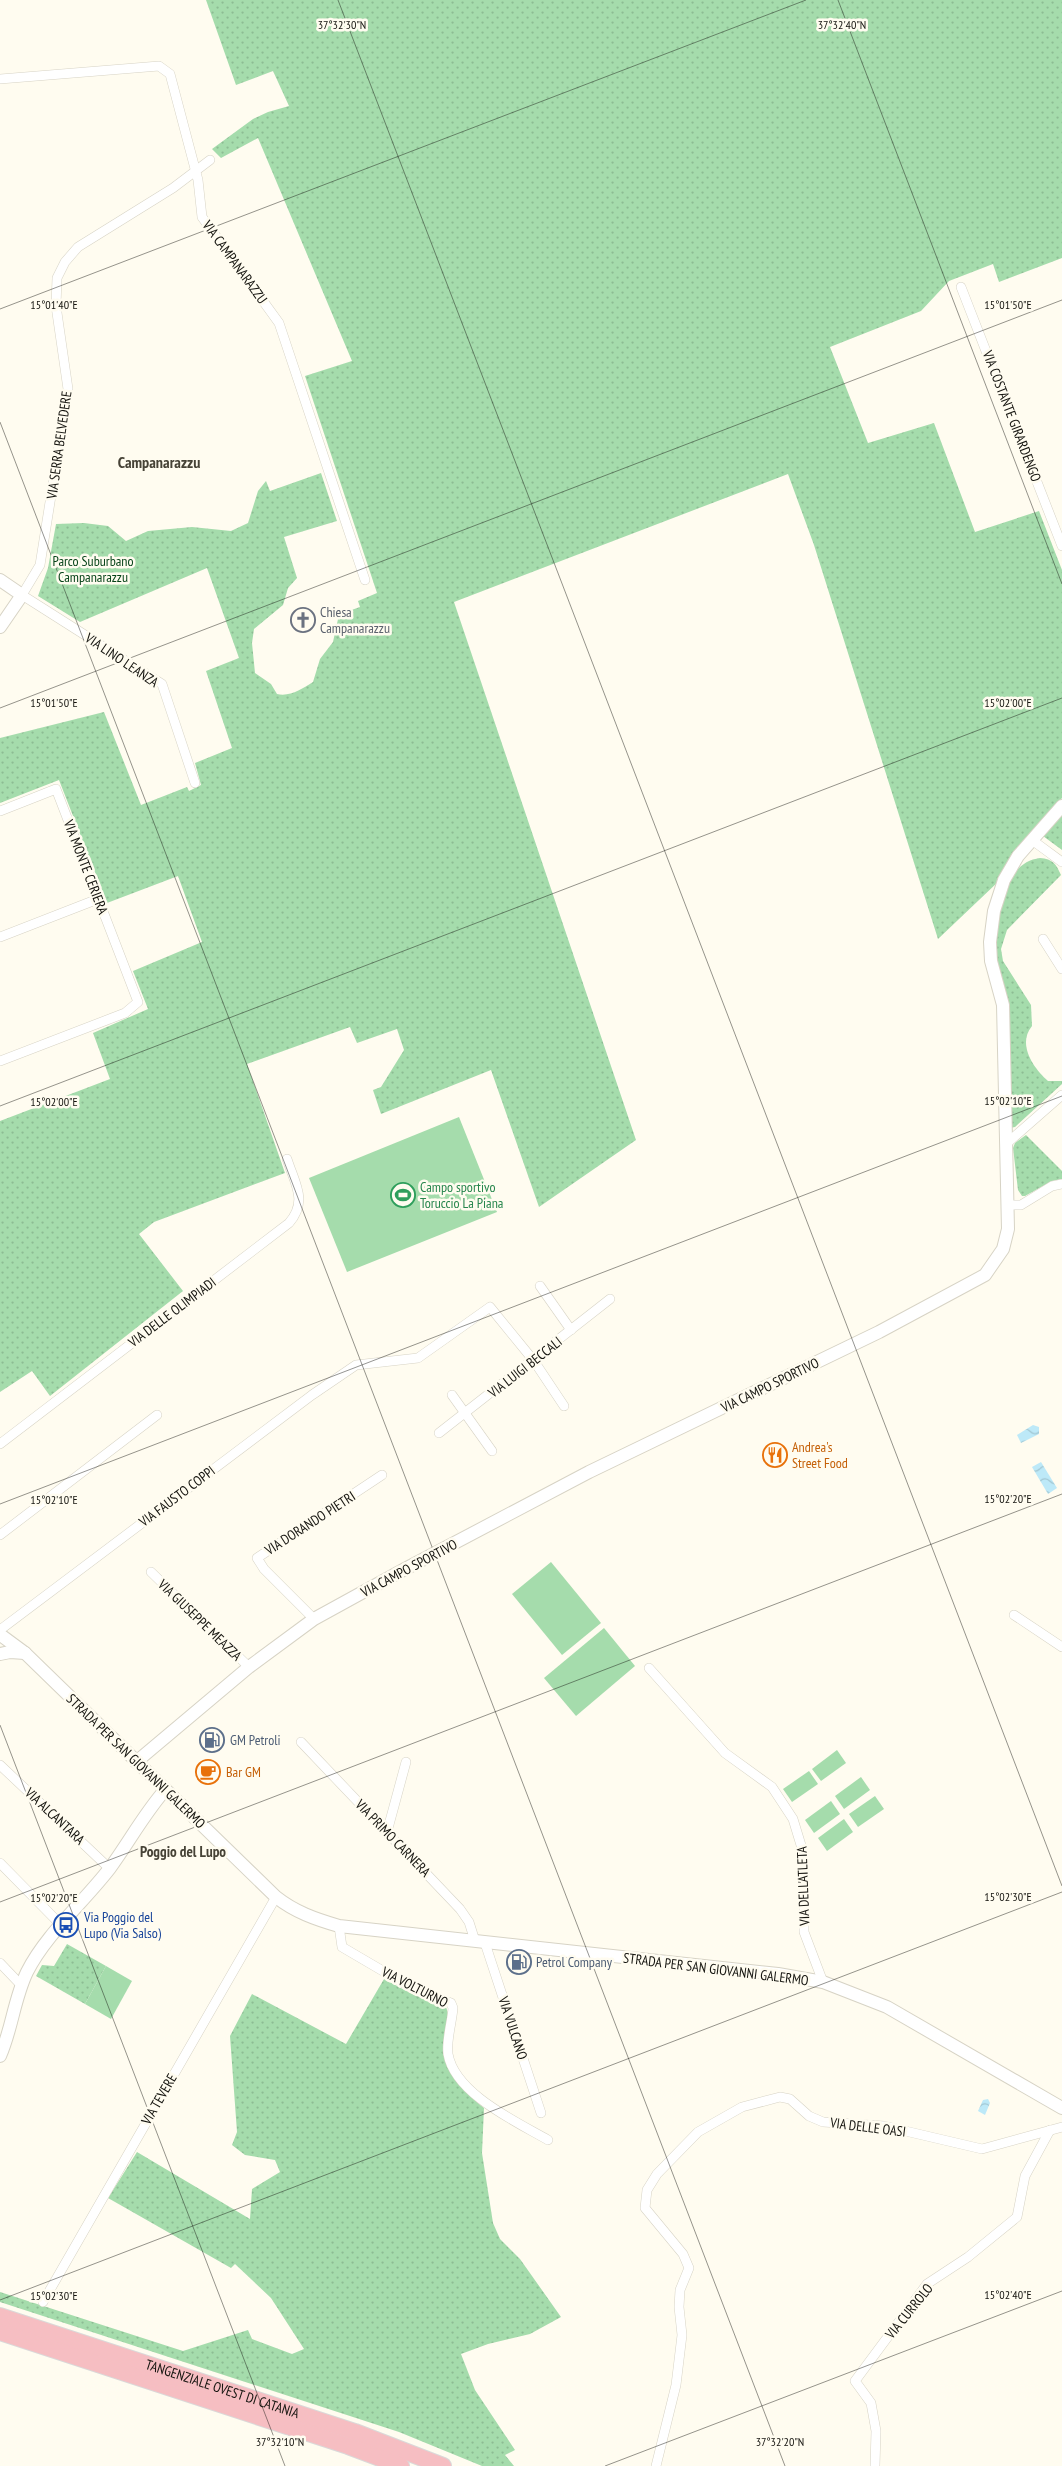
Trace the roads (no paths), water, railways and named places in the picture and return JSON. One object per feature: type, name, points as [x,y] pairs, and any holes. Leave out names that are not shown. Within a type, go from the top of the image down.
[{"type":"highway","name":"TANGENZIALE OVEST DI CATANIA","points":[[0,2316],[354,2432],[443,2466]]},
{"type":"highway","name":"TANGENZIALE OVEST DI CATANIA","points":[[0,2332],[339,2443],[401,2466]]},
{"type":"street","name":"VIA CAMPANARAZZU","points":[[0,79],[159,66],[170,74],[195,172],[202,217],[279,323],[365,580]]},
{"type":"street","name":"VIA SERRA BELVEDERE","points":[[0,627],[40,565],[68,389],[56,306],[57,278],[61,269],[70,254],[78,247],[173,188],[210,160]]},
{"type":"street","name":"VIA COSTANTE GIRARDENGO","points":[[961,287],[1062,546]]},
{"type":"street","points":[[0,580],[22,595]]},
{"type":"street","name":"VIA LINO LEANZA","points":[[22,595],[162,684],[195,783]]},
{"type":"street","name":"VIA MONTE CERIERA","points":[[0,811],[56,789],[138,1002],[125,1013],[0,1061]]},
{"type":"street","name":"VIA CAMPO SPORTIVO","points":[[136,1762],[249,1667],[314,1619],[405,1568],[589,1472],[879,1332],[984,1275],[1003,1249],[1008,1228],[1009,1206],[1003,1005],[991,961],[990,942],[994,911],[1004,880],[1018,856],[1062,806]]},
{"type":"street","points":[[1032,840],[1062,862]]},
{"type":"street","points":[[0,937],[98,899]]},
{"type":"street","points":[[1043,940],[1062,969]]},
{"type":"street","points":[[1006,1144],[1062,1095]]},
{"type":"street","name":"VIA DELLE OLIMPIADI","points":[[0,1444],[289,1223],[298,1213],[301,1203],[287,1159]]},
{"type":"street","points":[[1009,1206],[1021,1205],[1052,1186],[1062,1184]]},
{"type":"street","points":[[540,1286],[572,1330]]},
{"type":"street","name":"VIA LUIGI BECCALI","points":[[438,1433],[534,1361],[610,1299]]},
{"type":"street","name":"VIA FAUSTO COPPI","points":[[1,1632],[312,1395],[356,1365],[418,1358],[490,1307],[534,1361]]},
{"type":"street","points":[[534,1361],[564,1406]]},
{"type":"street","points":[[452,1395],[492,1451]]},
{"type":"street","points":[[0,1534],[157,1414]]},
{"type":"street","name":"VIA DORANDO PIETRI","points":[[314,1619],[264,1569],[257,1558],[382,1475]]},
{"type":"street","name":"VIA GIUSEPPE MEAZZA","points":[[152,1572],[249,1667]]},
{"type":"street","points":[[1014,1615],[1062,1647]]},
{"type":"street","points":[[0,1650],[1,1632]]},
{"type":"street","name":"STRADA PER SAN GIOVANNI GALERMO","points":[[1,1632],[276,1896],[290,1908],[313,1919],[339,1926],[778,1974],[823,1982],[887,2007],[1062,2108]]},
{"type":"street","points":[[0,1654],[10,1652],[25,1653]]},
{"type":"street","name":"VIA DELL'ATLETA","points":[[649,1668],[725,1753],[772,1788],[793,1819],[804,1854],[804,1932],[823,1982]]},
{"type":"street","name":"VIA PRIMO CARNERA","points":[[301,1742],[460,1909],[480,1942]]},
{"type":"street","points":[[387,1832],[406,1762]]},
{"type":"street","name":"VIA ALCANTARA","points":[[0,1765],[110,1868]]},
{"type":"street","points":[[0,2056],[21,1985],[28,1970],[61,1925],[110,1868],[147,1810],[165,1790]]},
{"type":"street","points":[[0,1863],[61,1925]]},
{"type":"street","name":"VIA TEVERE","points":[[43,2302],[276,1896]]},
{"type":"street","name":"VIA VOLTURNO","points":[[339,1926],[342,1947],[417,1991],[451,2002],[453,2008],[448,2054],[467,2087],[486,2105],[548,2140]]},
{"type":"street","name":"VIA VULCANO","points":[[480,1942],[541,2113]]},
{"type":"street","points":[[0,1963],[21,1985]]},
{"type":"street","name":"VIA DELLE OASI","points":[[656,2466],[676,2384],[682,2335],[678,2307],[680,2290],[689,2268],[683,2254],[645,2208],[647,2190],[657,2174],[698,2132],[742,2106],[780,2098],[790,2098],[809,2116],[822,2122],[884,2126],[982,2149],[1062,2127]]},
{"type":"street","name":"VIA CURROLO","points":[[875,2466],[876,2431],[871,2404],[855,2381],[927,2284],[968,2257],[1017,2217],[1025,2176],[1050,2130]]},
{"type":"water","points":[[1033,1425],[1039,1427],[1039,1434],[1021,1443],[1017,1435]]},
{"type":"water","points":[[1041,1462],[1057,1488],[1048,1494],[1032,1467]]},
{"type":"water","points":[[988,2099],[990,2103],[985,2115],[978,2111],[983,2100]]},
{"type":"place","name":"Chiesa Campanarazzu","points":[[303,620]]},
{"type":"place","name":"Campo sportivo Toruccio La Piana","points":[[403,1195]]},
{"type":"place","name":"Andrea's Street Food","points":[[775,1455]]},
{"type":"place","name":"GM Petroli","points":[[212,1740]]},
{"type":"place","name":"Bar GM","points":[[208,1772]]},
{"type":"place","name":"Via Poggio del Lupo (Via Salso)","points":[[66,1925]]},
{"type":"place","name":"Petrol Company","points":[[519,1962]]},
{"type":"district","name":"Campanarazzu","points":[[159,462]]},
{"type":"district","name":"Poggio del Lupo","points":[[183,1851]]},
{"type":"park label","name":"Parco Suburbano Campanarazzu","points":[[93,570]]}]
